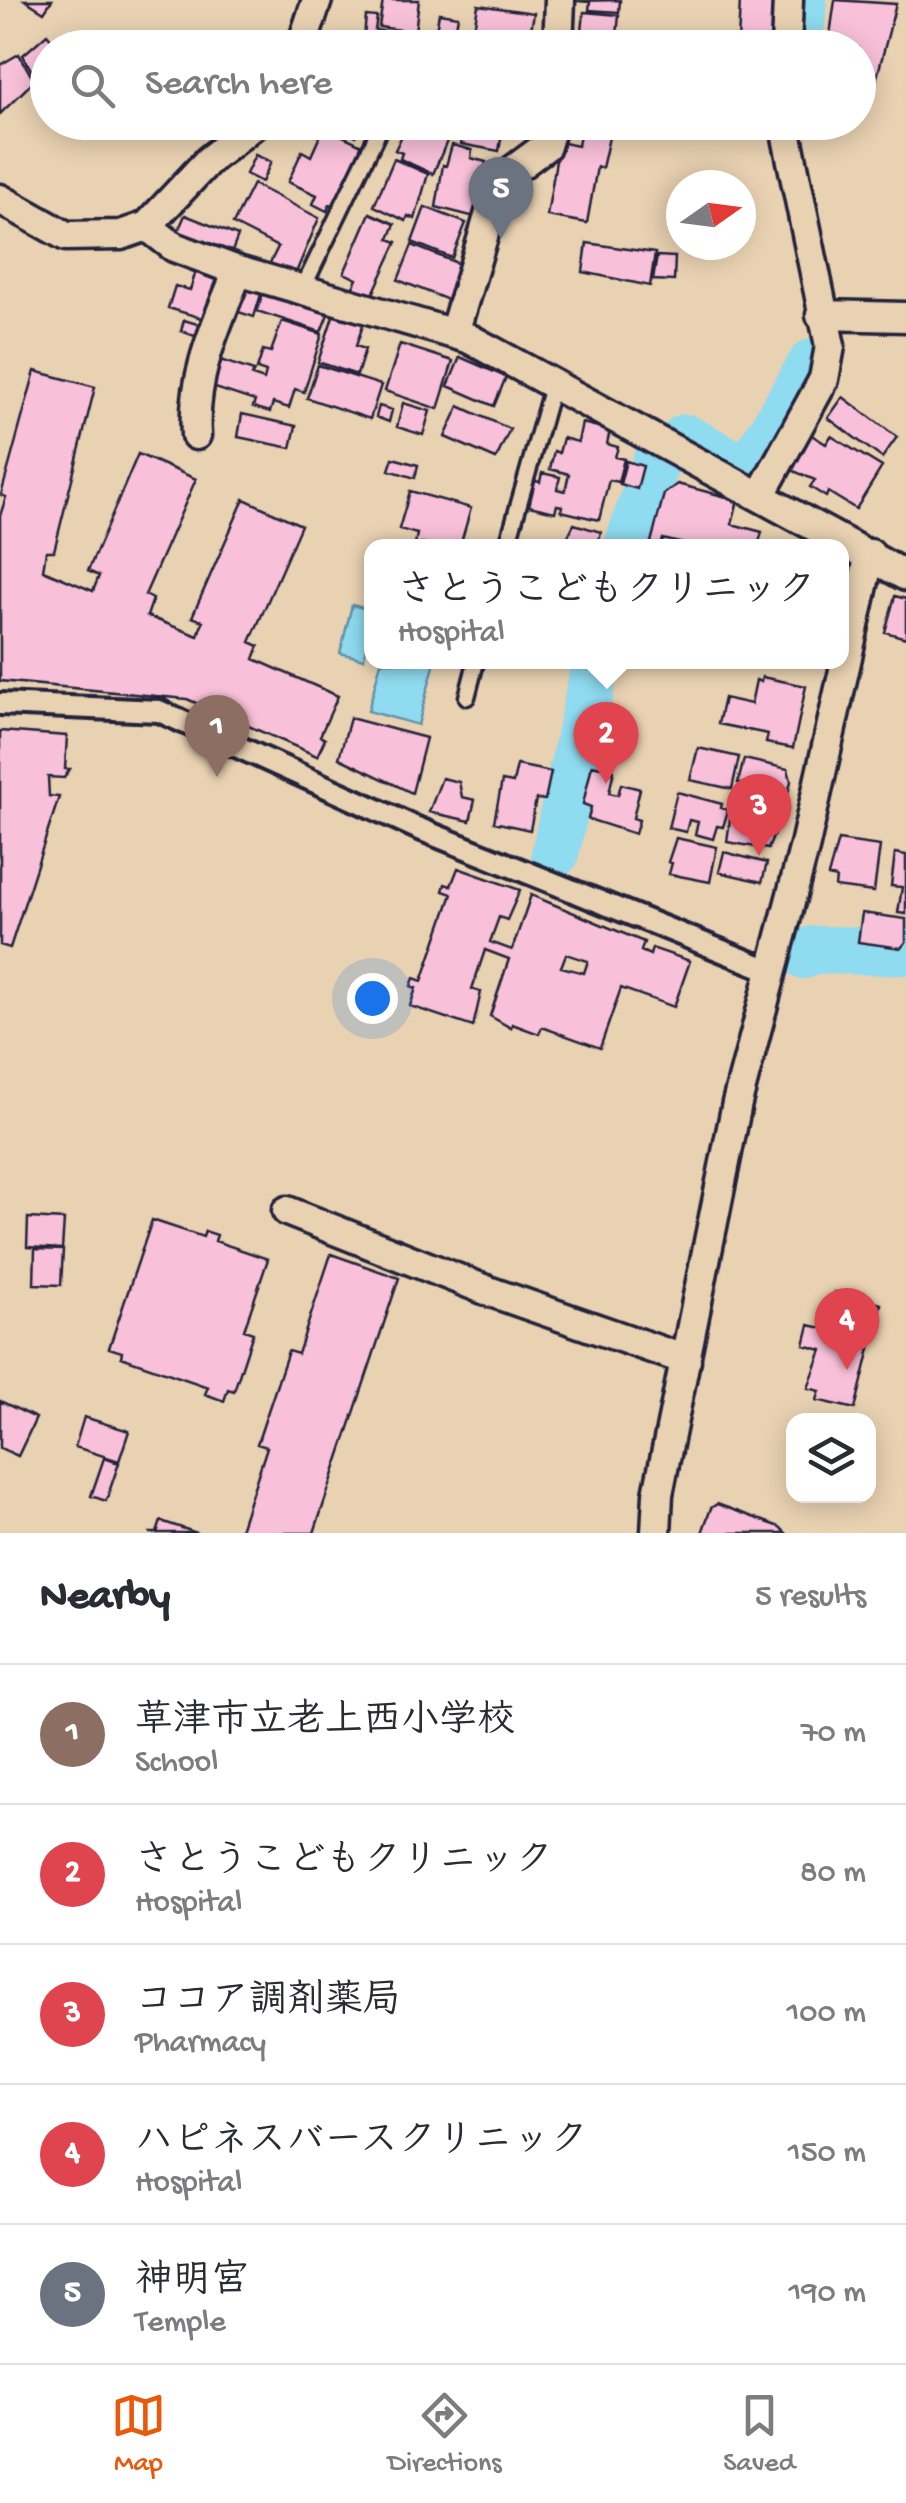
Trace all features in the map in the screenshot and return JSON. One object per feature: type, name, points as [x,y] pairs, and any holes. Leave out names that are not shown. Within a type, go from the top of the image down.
[{"type":"street","points":[[307,30],[317,0]]},
{"type":"street","points":[[559,30],[560,0]]},
{"type":"street","points":[[787,30],[788,0]]},
{"type":"street","points":[[0,199],[66,236],[121,236],[147,226],[208,161],[234,140]]},
{"type":"street","points":[[454,333],[500,180],[546,146],[548,140]]},
{"type":"street","points":[[760,496],[824,380],[830,346],[787,140]]},
{"type":"street","points":[[147,226],[174,247],[238,271],[454,333],[842,539]]},
{"type":"street","points":[[196,435],[194,399],[211,337],[238,271]]},
{"type":"street","points":[[821,315],[906,317]]},
{"type":"street","points":[[849,543],[906,576]]},
{"type":"street","points":[[849,643],[870,554]]},
{"type":"street","points":[[656,1533],[658,1494],[736,1103],[772,971],[843,669]]},
{"type":"street","points":[[0,704],[160,711],[418,828],[772,971]]},
{"type":"street","points":[[287,1211],[491,1292],[686,1360]]},
{"type":"lane","points":[[302,290],[374,140]]},
{"type":"lane","points":[[509,539],[552,383]]},
{"type":"lane","points":[[467,698],[474,669]]},
{"type":"water","points":[[352,605],[364,608],[364,659],[340,653]]},
{"type":"water","points":[[379,669],[433,669],[418,725],[368,711]]},
{"type":"building","points":[[25,0],[52,0],[44,12]]},
{"type":"building","points":[[383,0],[419,0],[415,30],[379,27]]},
{"type":"building","points":[[620,0],[619,12],[589,10],[590,2],[577,1]]},
{"type":"building","points":[[740,0],[773,0],[772,30],[739,30]]},
{"type":"building","points":[[835,0],[896,4],[876,81],[876,30],[831,30]]},
{"type":"building","points":[[478,5],[534,13],[531,30],[474,30]]},
{"type":"building","points":[[584,12],[619,15],[618,30],[582,30]]},
{"type":"building","points":[[439,13],[458,16],[456,30],[436,30]]},
{"type":"building","points":[[366,16],[377,17],[375,30],[365,30]]},
{"type":"building","points":[[30,49],[30,68],[23,55]]},
{"type":"building","points":[[19,54],[30,74],[30,85],[0,114],[0,65]]},
{"type":"building","points":[[318,140],[351,140],[364,146],[336,207],[330,204],[327,211],[313,204],[317,195],[288,182],[302,151],[311,156]]},
{"type":"building","points":[[400,140],[447,140],[433,174],[400,159],[402,153],[395,150]]},
{"type":"building","points":[[462,140],[501,140],[499,151],[461,144]]},
{"type":"building","points":[[579,140],[608,140],[602,168],[597,167],[587,223],[547,216],[559,142],[578,146]]},
{"type":"building","points":[[452,145],[472,150],[471,158],[486,162],[475,217],[436,207],[443,165],[446,166]]},
{"type":"building","points":[[255,155],[271,162],[262,182],[246,174]]},
{"type":"building","points":[[394,159],[428,174],[415,219],[408,216],[406,221],[374,206]]},
{"type":"building","points":[[253,184],[319,218],[295,275],[270,263],[278,247],[233,224]]},
{"type":"building","points":[[425,207],[466,223],[452,258],[412,242]]},
{"type":"building","points":[[370,213],[395,224],[389,239],[397,242],[371,298],[352,289],[357,279],[344,273]]},
{"type":"building","points":[[185,215],[238,236],[230,257],[176,236]]},
{"type":"building","points":[[587,243],[655,253],[650,286],[583,272]]},
{"type":"building","points":[[412,245],[462,265],[448,300],[398,280]]},
{"type":"building","points":[[657,256],[675,260],[674,281],[653,280]]},
{"type":"building","points":[[196,271],[220,278],[208,320],[168,308],[175,286],[190,290]]},
{"type":"building","points":[[239,284],[262,291],[254,317],[232,310]]},
{"type":"building","points":[[263,292],[328,314],[321,332],[257,311]]},
{"type":"building","points":[[334,313],[364,322],[356,346],[365,349],[357,375],[318,362]]},
{"type":"building","points":[[184,320],[204,326],[200,338],[181,331]]},
{"type":"building","points":[[282,321],[322,334],[304,392],[295,389],[289,408],[273,403],[270,412],[253,407],[255,401],[206,385],[214,358],[254,371],[252,376],[264,380],[266,372],[257,369],[263,350],[271,352]]},
{"type":"building","points":[[400,344],[453,361],[438,409],[385,391]]},
{"type":"building","points":[[460,357],[506,377],[494,406],[448,386]]},
{"type":"building","points":[[318,365],[381,385],[370,419],[307,398]]},
{"type":"building","points":[[35,371],[95,387],[54,551],[46,551],[43,570],[93,591],[99,576],[88,571],[138,454],[196,479],[145,595],[153,599],[147,616],[198,636],[203,621],[192,617],[244,499],[301,525],[250,642],[259,646],[254,659],[338,696],[320,736],[325,739],[317,756],[187,699],[0,681],[0,516],[6,497],[1,495]]},
{"type":"building","points":[[843,397],[897,437],[882,458],[828,418]]},
{"type":"building","points":[[403,403],[430,411],[423,435],[397,427]]},
{"type":"building","points":[[379,406],[392,410],[389,422],[376,417]]},
{"type":"building","points":[[459,406],[510,429],[496,459],[445,437]]},
{"type":"building","points":[[242,414],[296,426],[291,448],[238,437]]},
{"type":"building","points":[[582,423],[610,430],[607,444],[618,447],[615,457],[624,459],[618,482],[609,480],[599,520],[561,511],[562,506],[557,505],[555,512],[529,506],[535,481],[540,482],[542,473],[560,477],[557,489],[565,491],[569,474],[550,469],[554,451],[559,453],[563,438],[578,442]]},
{"type":"building","points":[[810,434],[826,444],[831,436],[882,467],[856,509],[828,492],[826,497],[810,487],[815,480],[789,469]]},
{"type":"building","points":[[393,458],[418,465],[415,478],[389,470]]},
{"type":"building","points":[[626,461],[643,466],[637,489],[620,484]]},
{"type":"building","points":[[677,484],[738,500],[732,524],[762,532],[760,539],[652,539],[664,494]]},
{"type":"building","points":[[410,491],[471,508],[462,539],[416,539],[417,534],[399,529]]},
{"type":"building","points":[[574,524],[601,532],[599,539],[566,539]]},
{"type":"building","points":[[895,596],[906,599],[906,638],[885,632]]},
{"type":"building","points":[[762,677],[806,686],[793,748],[766,743],[768,734],[718,724],[724,698],[751,704],[756,680],[761,682]]},
{"type":"building","points":[[350,718],[426,738],[412,793],[339,758]]},
{"type":"building","points":[[0,731],[67,736],[65,769],[70,769],[64,778],[48,777],[49,796],[59,797],[10,948],[0,945]]},
{"type":"building","points":[[698,748],[739,757],[732,789],[690,780]]},
{"type":"building","points":[[744,759],[788,769],[791,781],[786,802],[743,789],[744,785],[738,783]]},
{"type":"building","points":[[517,765],[551,772],[545,800],[536,799],[530,830],[494,822],[502,781],[513,783]]},
{"type":"building","points":[[592,765],[614,770],[609,793],[618,795],[621,784],[640,789],[633,818],[639,820],[635,834],[588,819],[591,807],[583,804]]},
{"type":"building","points":[[442,778],[459,782],[462,797],[475,800],[470,821],[429,812]]},
{"type":"building","points":[[677,792],[722,804],[721,808],[728,810],[723,827],[717,826],[713,839],[695,834],[698,822],[689,820],[686,832],[668,828]]},
{"type":"building","points":[[730,819],[777,827],[768,849],[727,842]]},
{"type":"building","points":[[676,838],[717,847],[710,882],[669,874],[672,863],[668,862]]},
{"type":"building","points":[[838,840],[880,846],[874,892],[835,887],[836,878],[828,876]]},
{"type":"building","points":[[724,852],[767,863],[762,882],[719,872]]},
{"type":"building","points":[[895,853],[906,855],[906,914],[898,913],[902,887],[891,886]]},
{"type":"building","points":[[458,868],[520,890],[507,920],[499,917],[490,942],[512,950],[531,895],[644,942],[641,951],[650,955],[652,948],[690,961],[674,1007],[621,988],[600,1048],[542,1027],[539,1034],[512,1024],[511,1028],[490,1016],[509,959],[485,950],[472,989],[481,992],[473,1027],[410,1006],[416,988],[411,986],[414,978],[422,981],[452,894],[443,891],[445,884],[451,886]],"holes":[[[566,954],[588,961],[584,973],[561,967]]]},
{"type":"building","points":[[862,913],[906,919],[906,942],[901,948],[858,942]]},
{"type":"building","points":[[28,1218],[64,1220],[62,1249],[27,1247]]},
{"type":"building","points":[[152,1220],[203,1237],[205,1231],[217,1235],[215,1241],[268,1259],[244,1330],[253,1333],[234,1391],[228,1389],[224,1401],[205,1394],[208,1387],[121,1357],[122,1352],[109,1348]]},
{"type":"building","points":[[35,1249],[63,1250],[61,1285],[34,1284]]},
{"type":"building","points":[[331,1254],[399,1278],[314,1533],[239,1533],[267,1447],[257,1444],[288,1351],[298,1354]]},
{"type":"building","points":[[835,1292],[881,1304],[855,1409],[817,1400],[820,1391],[808,1388],[822,1350],[804,1345],[809,1325],[826,1329]]},
{"type":"building","points":[[0,1401],[36,1418],[18,1456],[0,1448]]},
{"type":"building","points":[[84,1417],[129,1431],[119,1461],[75,1447]]},
{"type":"building","points":[[104,1458],[119,1463],[106,1501],[91,1496]]},
{"type":"building","points":[[717,1504],[780,1527],[786,1533],[702,1533],[711,1508]]},
{"type":"building","points":[[161,1521],[197,1533],[157,1533]]},
{"type":"waterway","points":[[800,30],[803,0]]},
{"type":"waterway","points":[[685,438],[744,469],[751,466],[812,363]]},
{"type":"waterway","points":[[630,539],[659,453]]},
{"type":"waterway","points":[[555,854],[595,669]]},
{"type":"waterway","points":[[804,955],[812,950],[906,951]]},
{"type":"place","name":"神明宮","points":[[501,239]]},
{"type":"place","name":"草津市立老上西小学校","points":[[217,777]]},
{"type":"place","name":"さとうこどもクリニック","points":[[606,784]]},
{"type":"place","name":"ココア調剤薬局","points":[[759,856]]},
{"type":"place","name":"ハピネスバースクリニック","points":[[847,1370]]}]
